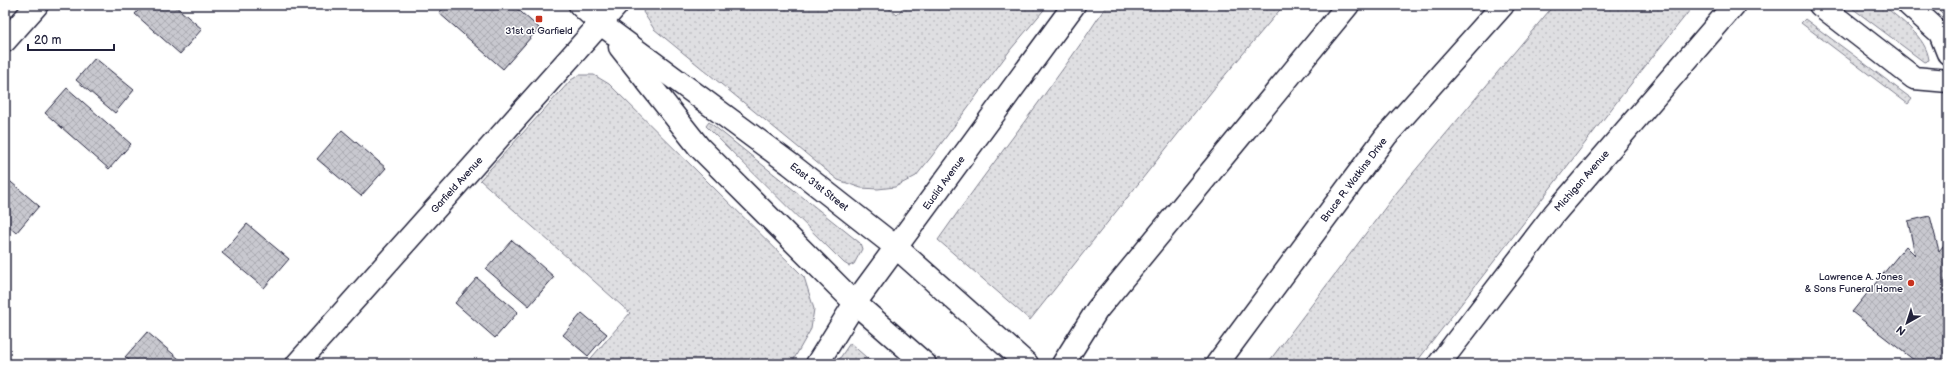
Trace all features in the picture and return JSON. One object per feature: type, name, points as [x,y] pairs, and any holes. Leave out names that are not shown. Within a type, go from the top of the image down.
[{"type":"main road","points":[[5,41],[37,5]]},
{"type":"main road","name":"East 31st Street","points":[[580,5],[601,24],[790,164],[897,248],[1027,364]]},
{"type":"main road","name":"Garfield Avenue","points":[[296,364],[617,5]]},
{"type":"main road","name":"Euclid Avenue","points":[[817,364],[855,303],[897,248],[1074,5]]},
{"type":"main road","points":[[1047,364],[1097,310],[1348,5]]},
{"type":"main road","name":"Bruce R. Watkins Drive","points":[[1217,364],[1386,136],[1504,5]]},
{"type":"main road","name":"Michigan Avenue","points":[[1439,364],[1554,214],[1734,5]]},
{"type":"main road","points":[[1820,5],[1914,78],[1948,81]]},
{"type":"main road","points":[[1908,5],[1940,33],[1948,52]]},
{"type":"main road","name":"East 31st Street","points":[[601,24],[699,147],[855,303],[924,363]]},
{"type":"main road","points":[[1063,364],[1097,310]]},
{"type":"green space","points":[[646,5],[885,5],[897,15],[905,5],[1048,5],[1011,49],[916,176],[895,187],[878,189],[861,188],[838,180],[654,29],[643,12]]},
{"type":"green space","points":[[1107,5],[1284,5],[1216,86],[1030,320],[938,240],[1066,65]]},
{"type":"green space","points":[[1554,5],[1694,5],[1619,99],[1415,364],[1267,364],[1397,192]]},
{"type":"green space","points":[[1848,5],[1883,5],[1918,36],[1927,51],[1929,60],[1924,62]]},
{"type":"green space","points":[[1933,5],[1945,5],[1948,8],[1948,18]]},
{"type":"green space","points":[[1805,19],[1912,99],[1908,104],[1801,23]]},
{"type":"green space","points":[[579,75],[594,75],[609,84],[804,277],[814,309],[811,329],[791,364],[744,364],[720,359],[717,364],[586,364],[630,313],[480,180],[571,80]]},
{"type":"green space","points":[[709,122],[860,243],[862,249],[854,264],[849,266],[844,263],[706,126]]},
{"type":"green space","points":[[850,343],[874,364],[836,364]]},
{"type":"green space","points":[[720,359],[744,364],[717,364]]},
{"type":"building","points":[[143,5],[174,5],[202,29],[180,54],[135,14]]},
{"type":"building","points":[[446,5],[513,5],[539,28],[503,69],[439,13]]},
{"type":"building","points":[[95,58],[134,90],[115,113],[76,80]]},
{"type":"building","points":[[67,88],[131,144],[109,169],[45,113]]},
{"type":"building","points":[[342,130],[386,168],[361,196],[317,159]]},
{"type":"building","points":[[5,177],[39,206],[16,233],[5,223]]},
{"type":"building","name":"Lawrence A. Jones & Sons Funeral Home","points":[[1930,216],[1939,251],[1948,240],[1948,364],[1919,364],[1852,312],[1906,246],[1915,255],[1908,221]]},
{"type":"building","points":[[247,224],[289,259],[264,288],[222,253]]},
{"type":"building","points":[[512,240],[554,277],[529,306],[486,269]]},
{"type":"building","points":[[477,278],[518,312],[495,338],[455,303]]},
{"type":"building","points":[[582,313],[607,334],[588,356],[563,335]]},
{"type":"building","points":[[147,332],[185,364],[134,364],[125,357]]},
{"type":"place","name":"31st at Garfield","points":[[539,19]]},
{"type":"place","name":"Lawrence A. Jones & Sons Funeral Home","points":[[1911,283]]}]
